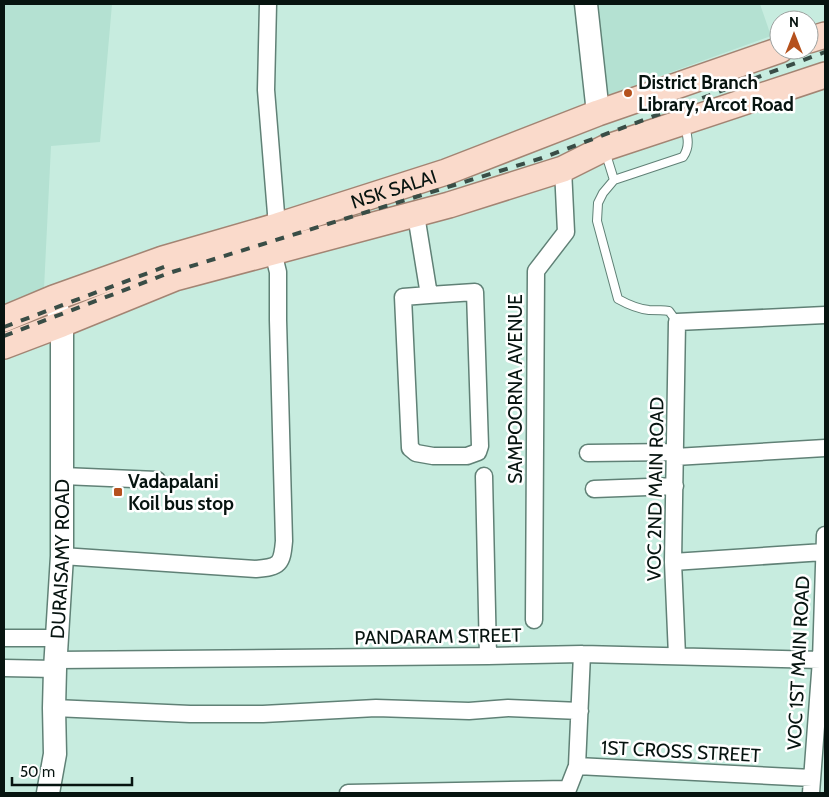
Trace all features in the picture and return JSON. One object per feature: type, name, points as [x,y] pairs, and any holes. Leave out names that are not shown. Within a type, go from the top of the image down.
[{"type":"main road","name":"NSK SALAI","points":[[4,320],[54,298],[163,259],[276,226],[446,172],[598,112],[769,54]]},
{"type":"main road","points":[[4,346],[175,278],[416,215],[525,181],[563,169],[605,148],[825,75]]},
{"type":"main road","points":[[516,145],[525,181]]},
{"type":"street","points":[[268,4],[266,90],[276,226]]},
{"type":"street","points":[[586,4],[598,112]]},
{"type":"street","name":"SAMPOORNA AVENUE","points":[[534,620],[536,271],[566,232],[563,169]]},
{"type":"street","points":[[416,215],[430,295]]},
{"type":"street","points":[[62,556],[256,569],[270,568],[277,565],[282,558],[284,541],[278,272],[273,252]]},
{"type":"street","points":[[475,292],[480,446],[478,452],[467,456],[433,456],[416,453],[410,448],[403,297],[430,295],[475,292]]},
{"type":"street","name":"DURAISAMY ROAD","points":[[48,793],[55,754],[54,708],[62,556],[63,476],[62,324],[54,298]]},
{"type":"street","points":[[677,322],[825,315]]},
{"type":"street","name":"VOC 2ND MAIN ROAD","points":[[677,322],[673,562],[677,656]]},
{"type":"street","points":[[588,453],[675,454],[825,448]]},
{"type":"street","points":[[63,476],[157,480]]},
{"type":"street","points":[[484,476],[488,656]]},
{"type":"street","points":[[594,489],[675,486]]},
{"type":"street","name":"VOC 1ST MAIN ROAD","points":[[811,785],[820,748],[825,535]]},
{"type":"street","points":[[673,562],[824,552]]},
{"type":"street","points":[[4,638],[56,656]]},
{"type":"street","points":[[348,793],[568,791],[578,766],[582,654]]},
{"type":"street","name":"PANDARAM STREET","points":[[56,656],[488,656],[582,654],[821,660]]},
{"type":"street","points":[[4,668],[56,656]]},
{"type":"street","points":[[54,708],[190,714],[262,714],[376,708],[469,710],[508,708],[580,711]]},
{"type":"street","name":"1ST CROSS STREET","points":[[578,766],[811,785]]},
{"type":"lane","points":[[677,322],[669,311],[638,308],[618,299],[597,221],[598,203],[603,192],[614,180],[683,157],[687,151],[688,144],[684,122]]},
{"type":"lane","points":[[605,148],[614,180]]},
{"type":"shaded area","points":[[4,4],[112,4],[100,142],[51,146],[43,309],[4,325]]},
{"type":"shaded area","points":[[596,4],[760,4],[769,30],[769,37],[605,96]]},
{"type":"railway","points":[[4,336],[169,273],[542,158],[825,52]]},
{"type":"railway","points":[[4,327],[172,264]]},
{"type":"place","name":"District Branch Library, Arcot Road","points":[[628,93]]},
{"type":"place","name":"Vadapalani Koil bus stop","points":[[118,492]]}]
